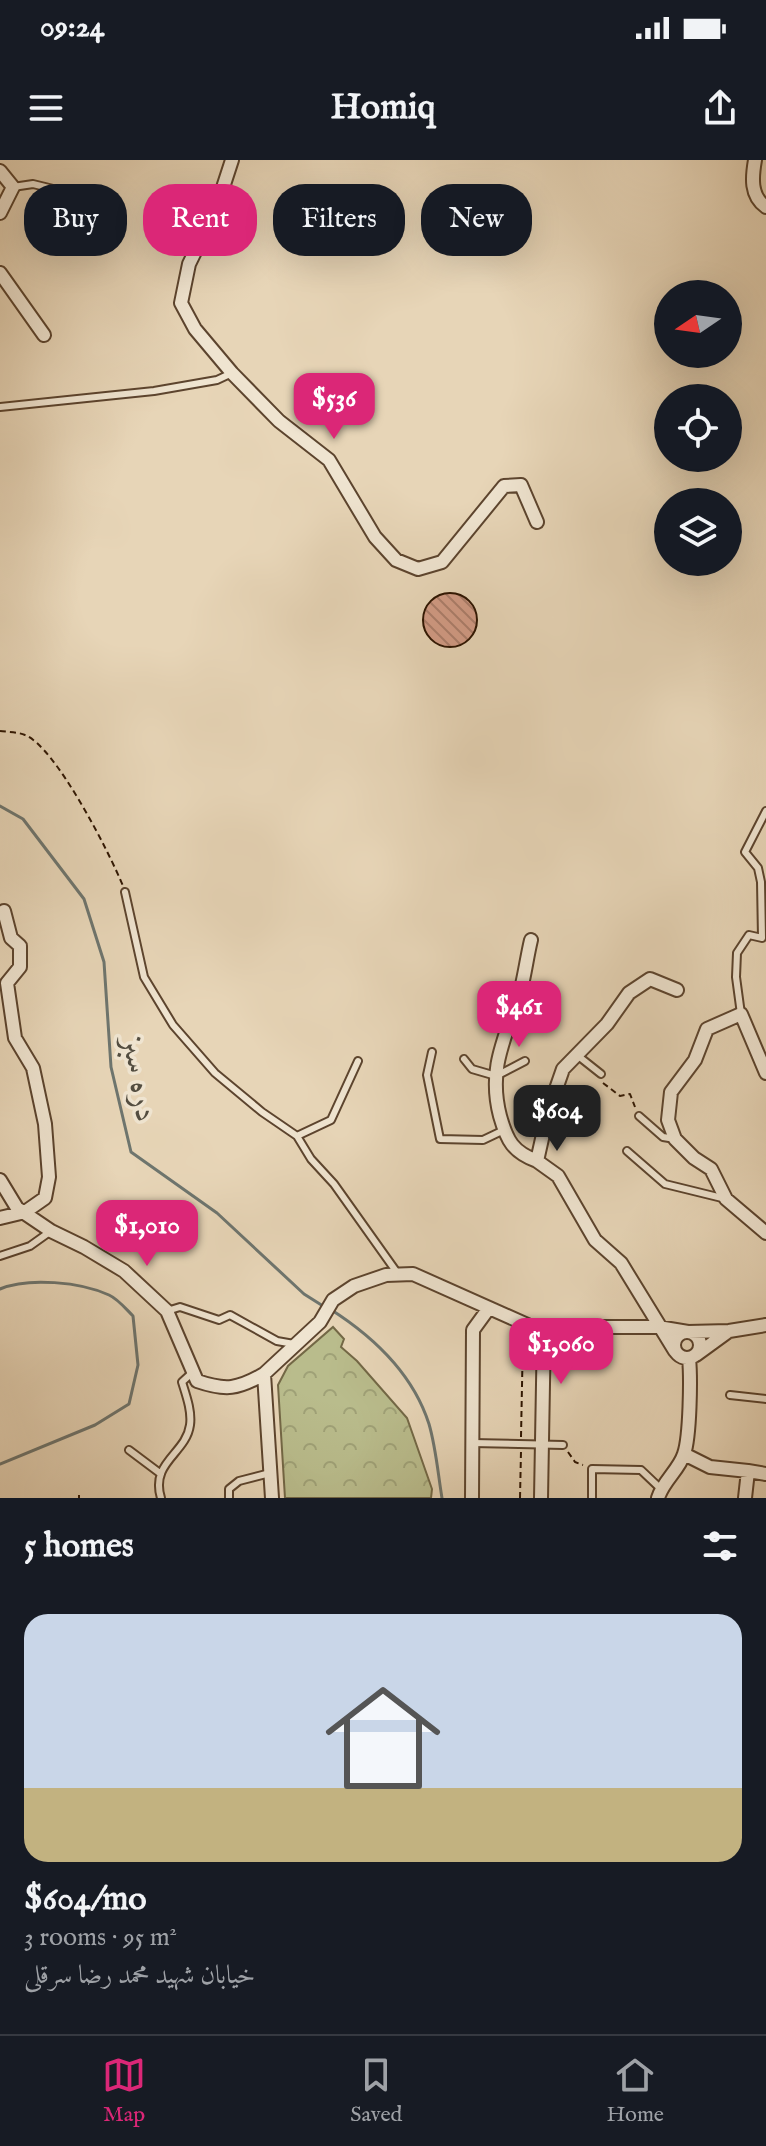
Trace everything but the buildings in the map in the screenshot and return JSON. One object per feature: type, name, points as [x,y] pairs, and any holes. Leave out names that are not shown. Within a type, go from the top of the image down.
[{"type":"street","points":[[232,160],[216,209],[189,264],[181,303],[195,329],[232,373],[279,421],[329,460],[375,537],[396,560],[418,569],[442,562],[504,486],[521,485],[537,522]]},
{"type":"street","points":[[755,160],[751,181],[760,203],[766,207]]},
{"type":"street","points":[[0,171],[13,187],[0,213]]},
{"type":"street","points":[[0,273],[44,335]]},
{"type":"street","points":[[0,1218],[25,1212],[45,1198],[49,1177],[45,1124],[33,1068],[15,1038],[7,983],[20,967],[20,946],[11,938],[4,911]]},
{"type":"street","points":[[531,940],[520,990],[500,1047],[495,1096],[504,1130],[517,1153],[537,1161],[558,1176],[595,1240],[621,1263],[658,1327],[681,1357],[693,1356],[729,1331]]},
{"type":"street","points":[[537,1161],[548,1112],[563,1069],[607,1024],[629,993],[650,979],[677,990]]},
{"type":"street","points":[[766,1073],[741,1014],[707,1029],[695,1060],[671,1092],[668,1120],[675,1139],[694,1158],[711,1169],[726,1199],[766,1233]]},
{"type":"street","points":[[0,1180],[17,1208],[51,1231],[124,1271],[167,1311],[197,1381],[219,1389],[243,1386],[264,1374],[320,1322],[333,1300],[354,1286],[386,1275],[413,1274],[532,1327],[658,1327],[688,1332],[729,1331],[766,1325]]},
{"type":"street","points":[[472,1498],[473,1330],[489,1308]]},
{"type":"street","points":[[541,1498],[544,1327]]},
{"type":"street","points":[[659,1494],[684,1454],[693,1356],[700,1343],[696,1335],[688,1332],[677,1336],[673,1343],[675,1351]]},
{"type":"street","points":[[264,1374],[272,1498]]},
{"type":"street","points":[[684,1454],[710,1467],[766,1474]]},
{"type":"street","points":[[745,1498],[748,1471]]},
{"type":"lane","points":[[13,187],[24,185]]},
{"type":"lane","points":[[0,407],[154,391],[217,380],[232,373]]},
{"type":"lane","points":[[741,1014],[736,977],[737,953],[749,935],[764,939],[758,868],[745,852],[766,811]]},
{"type":"lane","points":[[125,892],[144,977],[173,1025],[215,1073],[297,1136],[398,1274]]},
{"type":"lane","points":[[432,1052],[427,1075],[440,1139],[483,1140],[504,1130]]},
{"type":"lane","points":[[577,1055],[601,1074]]},
{"type":"lane","points":[[464,1059],[472,1069],[496,1076],[525,1061]]},
{"type":"lane","points":[[297,1136],[331,1120],[358,1061]]},
{"type":"lane","points":[[639,1116],[663,1137],[675,1139]]},
{"type":"lane","points":[[627,1151],[665,1184],[726,1199]]},
{"type":"lane","points":[[0,1256],[30,1246],[51,1231]]},
{"type":"lane","points":[[167,1311],[180,1307],[219,1320],[230,1315],[277,1341],[298,1345]]},
{"type":"lane","points":[[161,1498],[161,1474],[190,1426],[189,1405],[182,1382],[193,1372]]},
{"type":"lane","points":[[730,1395],[766,1399]]},
{"type":"lane","points":[[472,1443],[563,1445]]},
{"type":"lane","points":[[129,1450],[161,1474]]},
{"type":"lane","points":[[592,1498],[592,1469],[641,1470],[659,1494]]},
{"type":"lane","points":[[229,1498],[229,1489],[239,1481],[270,1473]]},
{"type":"path","points":[[0,731],[27,736],[46,754],[104,844],[125,892]]},
{"type":"path","points":[[601,1074],[599,1079],[620,1096],[630,1094],[639,1116]]},
{"type":"path","points":[[520,1498],[523,1323]]},
{"type":"path","points":[[563,1445],[575,1462],[592,1469]]},
{"type":"green space","points":[[333,1327],[344,1339],[341,1347],[407,1418],[432,1489],[431,1498],[285,1498],[278,1385],[288,1366]]},
{"type":"waterway","name":"دره سبز","points":[[0,806],[23,819],[84,899],[104,962],[111,1067],[131,1152],[217,1213],[304,1294],[323,1306]]},
{"type":"waterway","points":[[0,1289],[25,1283],[54,1283],[84,1287],[112,1297],[133,1316],[138,1365],[129,1404],[95,1425],[0,1464]]},
{"type":"waterway","name":"دره سبز","points":[[330,1309],[362,1332],[390,1358],[413,1389],[429,1424],[442,1498]]}]
